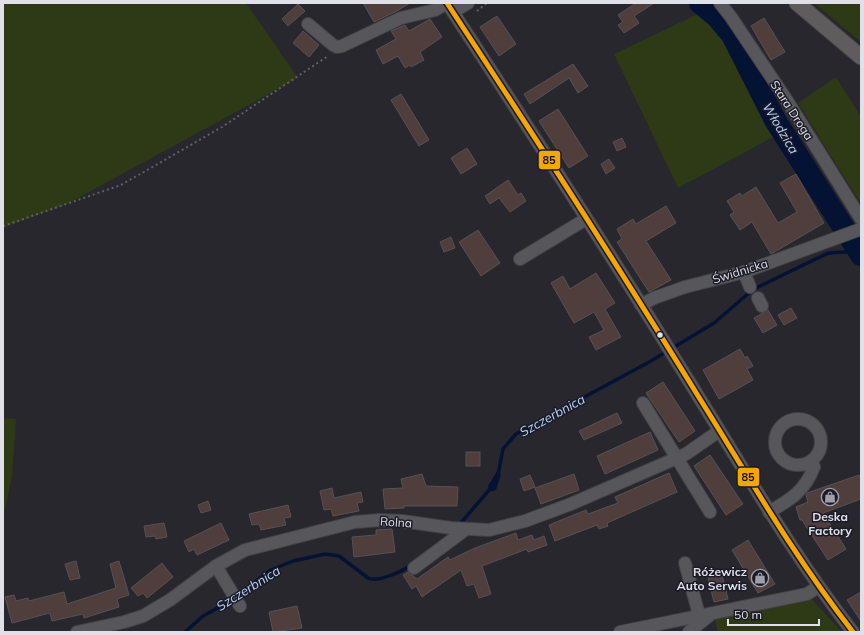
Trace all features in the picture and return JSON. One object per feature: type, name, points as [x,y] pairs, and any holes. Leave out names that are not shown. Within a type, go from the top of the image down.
[{"type":"main road","points":[[798,3],[861,57]]},
{"type":"street","points":[[308,24],[337,47],[402,18],[449,6],[468,3]]},
{"type":"street","name":"Stara Droga","points":[[720,3],[786,99],[861,226]]},
{"type":"street","points":[[449,6],[641,305],[769,512],[818,587],[852,632]]},
{"type":"street","points":[[520,259],[586,219]]},
{"type":"street","name":"Świdnicka","points":[[641,305],[654,298],[685,287],[744,272],[839,236],[861,226]]},
{"type":"street","points":[[744,272],[750,286]]},
{"type":"street","points":[[643,403],[710,512]]},
{"type":"street","name":"Rolna","points":[[77,632],[124,622],[143,616],[170,600],[216,566],[245,550],[355,522],[380,520],[402,521],[465,530],[489,530],[525,522],[686,454],[719,431]]},
{"type":"street","points":[[769,512],[803,489],[814,468],[811,461]]},
{"type":"street","points":[[414,568],[465,530]]},
{"type":"street","points":[[685,563],[699,615]]},
{"type":"street","points":[[216,566],[240,606]]},
{"type":"street","points":[[620,632],[807,594],[818,587]]},
{"type":"street","points":[[689,632],[714,612]]},
{"type":"path","points":[[3,226],[122,185],[222,127],[342,46]]},
{"type":"green space","points":[[3,3],[246,3],[298,78],[67,204],[3,228]]},
{"type":"green space","points":[[814,3],[861,3],[861,42]]},
{"type":"green space","points":[[700,13],[717,17],[732,35],[775,120],[775,136],[678,188],[614,54]]},
{"type":"green space","points":[[836,77],[861,117],[861,200],[859,201],[798,103]]},
{"type":"green space","points":[[3,418],[16,419],[12,477],[3,518]]},
{"type":"green space","points":[[807,594],[842,632],[718,632],[713,612]]},
{"type":"water","points":[[497,471],[501,474],[496,490],[489,492],[488,486]]},
{"type":"building","points":[[363,3],[410,3],[374,22]]},
{"type":"building","points":[[636,3],[654,3],[634,16],[639,23],[624,33],[618,25],[623,22],[618,15]]},
{"type":"building","points":[[298,4],[305,11],[288,26],[282,19]]},
{"type":"building","points":[[497,16],[516,44],[499,56],[480,27]]},
{"type":"building","points":[[764,18],[785,52],[771,60],[751,26]]},
{"type":"building","points":[[430,19],[442,37],[420,52],[424,60],[411,67],[410,65],[405,68],[398,56],[383,64],[376,50],[396,39],[391,31],[405,25],[409,31]]},
{"type":"building","points":[[303,31],[319,45],[309,57],[293,43]]},
{"type":"building","points":[[573,64],[588,86],[578,93],[569,78],[530,104],[524,94]]},
{"type":"building","points":[[401,94],[429,140],[419,146],[391,100]]},
{"type":"building","points":[[558,109],[588,156],[569,168],[539,121]]},
{"type":"building","points":[[622,138],[626,147],[617,151],[613,142]]},
{"type":"building","points":[[467,148],[477,164],[461,174],[451,158]]},
{"type":"building","points":[[609,159],[615,168],[606,174],[601,164]]},
{"type":"building","points":[[796,174],[824,223],[771,254],[752,222],[740,230],[730,215],[734,212],[727,201],[740,193],[742,196],[756,187],[778,223],[797,212],[780,183]]},
{"type":"building","points":[[508,180],[518,195],[521,193],[526,201],[510,212],[499,198],[490,204],[485,196]]},
{"type":"building","points":[[666,206],[676,223],[646,241],[671,280],[649,292],[617,242],[622,239],[617,229],[633,219],[636,224]]},
{"type":"building","points":[[478,230],[500,263],[481,276],[459,242]]},
{"type":"building","points":[[451,237],[455,248],[444,252],[440,242]]},
{"type":"building","points":[[596,273],[615,303],[605,309],[621,337],[596,350],[589,337],[604,330],[594,312],[574,323],[551,283],[563,276],[570,289]]},
{"type":"building","points":[[791,308],[797,318],[784,325],[778,315]]},
{"type":"building","points":[[768,310],[777,325],[763,333],[754,318]]},
{"type":"building","points":[[740,349],[745,358],[747,356],[753,366],[747,369],[753,380],[719,399],[703,370]]},
{"type":"building","points":[[663,382],[695,431],[679,442],[646,393]]},
{"type":"building","points":[[617,413],[622,423],[584,440],[579,431]]},
{"type":"building","points":[[650,432],[658,450],[605,474],[597,456]]},
{"type":"building","points":[[466,452],[480,452],[480,466],[466,466]]},
{"type":"building","points":[[710,455],[743,504],[726,515],[694,466]]},
{"type":"building","points":[[669,473],[677,492],[607,523],[608,526],[599,529],[597,525],[555,541],[549,525],[586,510],[588,514],[618,503],[615,497]]},
{"type":"building","points":[[422,474],[426,486],[458,487],[457,506],[404,506],[404,508],[385,509],[383,489],[403,488],[401,479]]},
{"type":"building","points":[[574,474],[579,490],[541,504],[535,488]]},
{"type":"building","points":[[530,475],[535,487],[524,491],[520,479]]},
{"type":"building","points":[[859,475],[861,481],[861,499],[823,513],[846,549],[828,560],[802,520],[800,520],[796,507],[808,502],[806,495],[807,493]]},
{"type":"building","points":[[332,488],[334,498],[361,492],[363,502],[357,503],[359,511],[333,516],[331,509],[324,510],[320,491]]},
{"type":"building","points":[[208,501],[211,510],[201,513],[198,505]]},
{"type":"building","points":[[288,505],[291,517],[284,518],[286,525],[261,530],[259,524],[252,525],[249,514]]},
{"type":"building","points":[[164,523],[167,537],[156,539],[155,536],[146,537],[144,526]]},
{"type":"building","points":[[221,523],[229,540],[197,555],[194,549],[189,552],[184,541]]},
{"type":"building","points":[[392,529],[395,552],[354,557],[352,537],[376,535],[376,530]]},
{"type":"building","points":[[516,533],[518,540],[532,535],[534,540],[544,536],[547,545],[528,552],[527,549],[482,566],[491,594],[479,598],[474,584],[467,586],[461,570],[422,597],[416,586],[412,589],[403,575],[408,572],[417,579],[448,557],[450,560],[475,548]]},
{"type":"building","points":[[748,540],[775,584],[758,593],[732,550]]},
{"type":"building","points":[[76,561],[80,578],[70,580],[65,564]]},
{"type":"building","points":[[119,561],[129,595],[117,599],[119,607],[84,618],[83,614],[52,621],[50,613],[12,623],[5,597],[14,595],[16,601],[28,598],[29,601],[64,592],[67,604],[116,588],[110,564]]},
{"type":"building","points":[[162,563],[173,577],[147,598],[143,593],[138,596],[131,588]]},
{"type":"building","points":[[722,575],[728,599],[714,602],[708,578]]},
{"type":"building","points":[[861,592],[861,621],[847,600]]},
{"type":"building","points":[[297,606],[302,628],[273,632],[269,612]]},
{"type":"waterway","name":"Włodzica","points":[[700,3],[717,17],[732,35],[775,120],[861,255]]},
{"type":"waterway","name":"Szczerbnica","points":[[756,288],[826,254],[854,251],[857,249]]},
{"type":"waterway","name":"Szczerbnica","points":[[498,475],[503,449],[516,434],[651,361],[714,323],[750,292]]},
{"type":"waterway","name":"Szczerbnica","points":[[459,525],[490,489]]},
{"type":"waterway","name":"Szczerbnica","points":[[185,632],[203,616],[227,603],[271,570],[293,561],[325,554],[339,556],[368,578],[372,579],[390,576],[411,565]]},
{"type":"transit line","name":"85","points":[[447,3],[607,250],[792,547],[853,632]]},
{"type":"place","name":"Deska Factory","points":[[830,497]]},
{"type":"place","name":"Różewicz Auto Serwis","points":[[760,578]]}]
